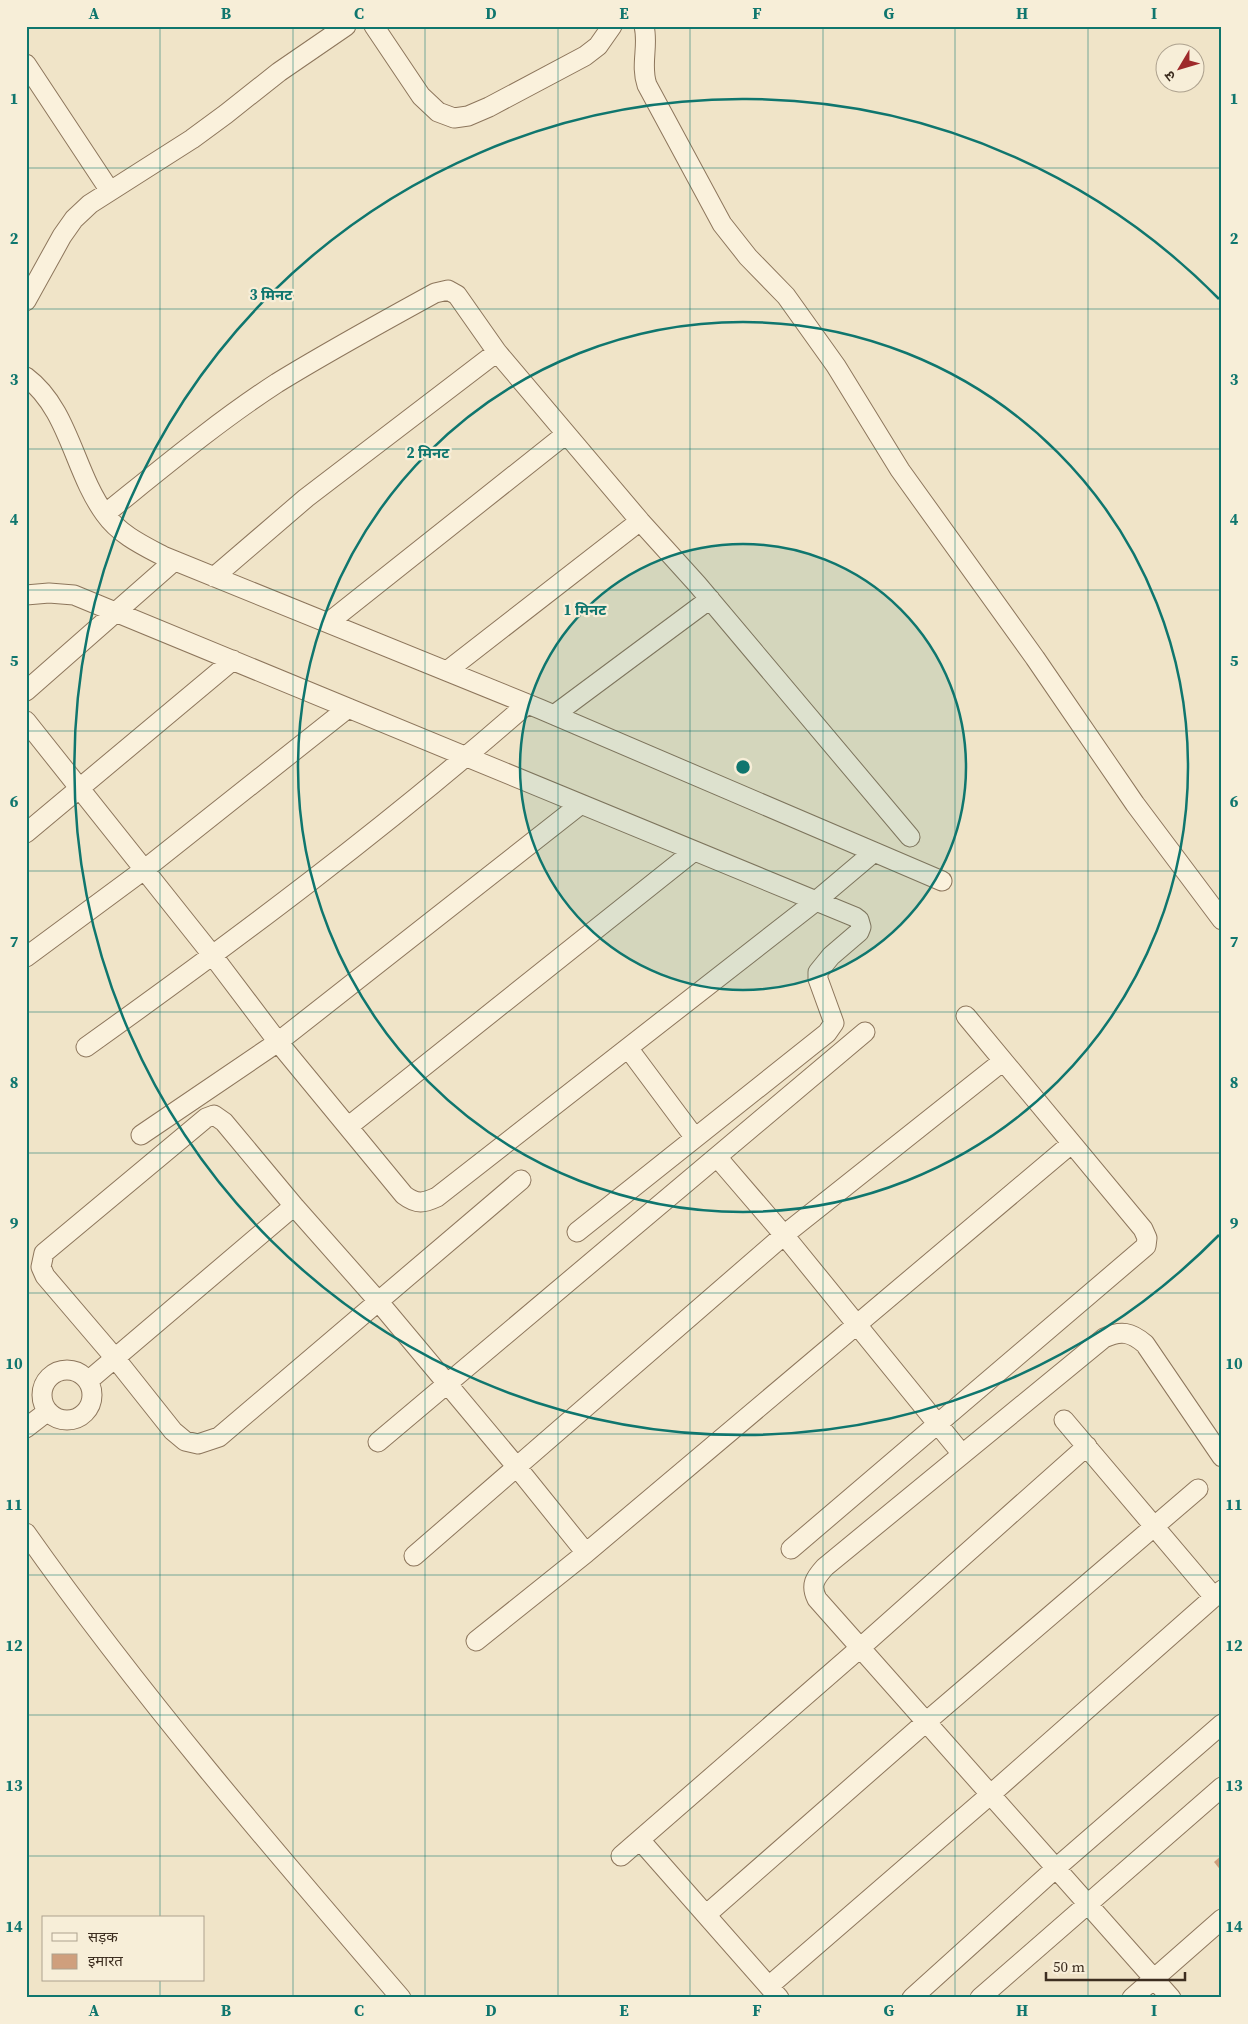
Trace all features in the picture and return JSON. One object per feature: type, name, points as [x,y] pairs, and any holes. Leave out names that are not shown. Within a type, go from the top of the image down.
[{"type":"street","points":[[26,301],[74,219],[90,204],[192,139],[278,72],[346,26]]},
{"type":"street","points":[[374,26],[421,96],[438,112],[454,118],[468,116],[489,107],[585,56],[598,46],[612,26]]},
{"type":"street","points":[[644,26],[646,41],[644,76],[647,85],[722,224],[748,257],[786,296],[830,358],[900,470],[1135,804],[1222,920]]},
{"type":"street","points":[[26,64],[110,191]]},
{"type":"street","points":[[105,514],[200,438],[276,384],[347,340],[442,290],[448,290],[457,295],[497,352],[710,599],[910,837]]},
{"type":"street","points":[[214,577],[306,498],[497,352]]},
{"type":"street","points":[[26,376],[39,386],[52,404],[95,498],[105,514],[132,539],[174,561],[554,715],[942,881]]},
{"type":"street","points":[[328,623],[566,434]]},
{"type":"street","points":[[447,671],[640,520]]},
{"type":"street","points":[[26,691],[174,561]]},
{"type":"street","points":[[26,594],[49,592],[74,596],[116,612],[855,916],[860,920],[862,926],[859,932],[831,956],[818,972],[818,979],[834,1023],[827,1033],[577,1232]]},
{"type":"street","points":[[554,715],[710,599]]},
{"type":"street","points":[[26,832],[233,660]]},
{"type":"street","points":[[86,1047],[213,956],[467,757],[527,704]]},
{"type":"street","points":[[26,957],[145,869],[348,708]]},
{"type":"street","points":[[26,721],[145,869],[278,1042],[404,1195],[413,1202],[423,1203],[437,1197],[816,901],[874,852]]},
{"type":"street","points":[[141,1135],[278,1042],[581,804]]},
{"type":"street","points":[[349,1126],[694,851]]},
{"type":"street","points":[[791,1549],[1146,1246],[1147,1238],[1143,1229],[966,1016]]},
{"type":"street","points":[[378,1442],[446,1382],[865,1032]]},
{"type":"street","points":[[628,1048],[696,1138]]},
{"type":"street","points":[[414,1556],[784,1236],[1003,1061]]},
{"type":"street","points":[[521,1180],[378,1301],[219,1437],[198,1444],[185,1441],[173,1431],[46,1276],[41,1267],[44,1253],[206,1118],[214,1115],[224,1122],[294,1206],[378,1301],[586,1553]]},
{"type":"street","points":[[476,1641],[586,1553],[1071,1144]]},
{"type":"street","points":[[716,1157],[784,1236],[962,1454]]},
{"type":"street","points":[[88,1381],[294,1206]]},
{"type":"street","points":[[1171,1998],[860,1648],[813,1592],[815,1579],[825,1567],[1104,1338],[1123,1332],[1131,1333],[1145,1344],[1222,1457]]},
{"type":"street","points":[[64,1370],[74,1371],[88,1381],[92,1396],[90,1404],[79,1416],[63,1419],[48,1411],[42,1396],[48,1378],[64,1370]]},
{"type":"street","points":[[26,1428],[48,1411]]},
{"type":"street","points":[[640,1840],[774,1992],[991,1794],[1218,1593],[1154,1525],[1064,1420]]},
{"type":"street","points":[[621,1856],[860,1648],[1087,1446]]},
{"type":"street","points":[[707,1914],[926,1722],[1198,1489]]},
{"type":"street","points":[[26,1533],[150,1698],[306,1887],[401,1998]]},
{"type":"street","points":[[912,1998],[1056,1868],[1222,1724]]},
{"type":"street","points":[[980,1998],[1222,1787]]},
{"type":"street","points":[[1132,1998],[1222,1919]]},
{"type":"building","points":[[1222,1855],[1222,1872],[1214,1862]]}]
